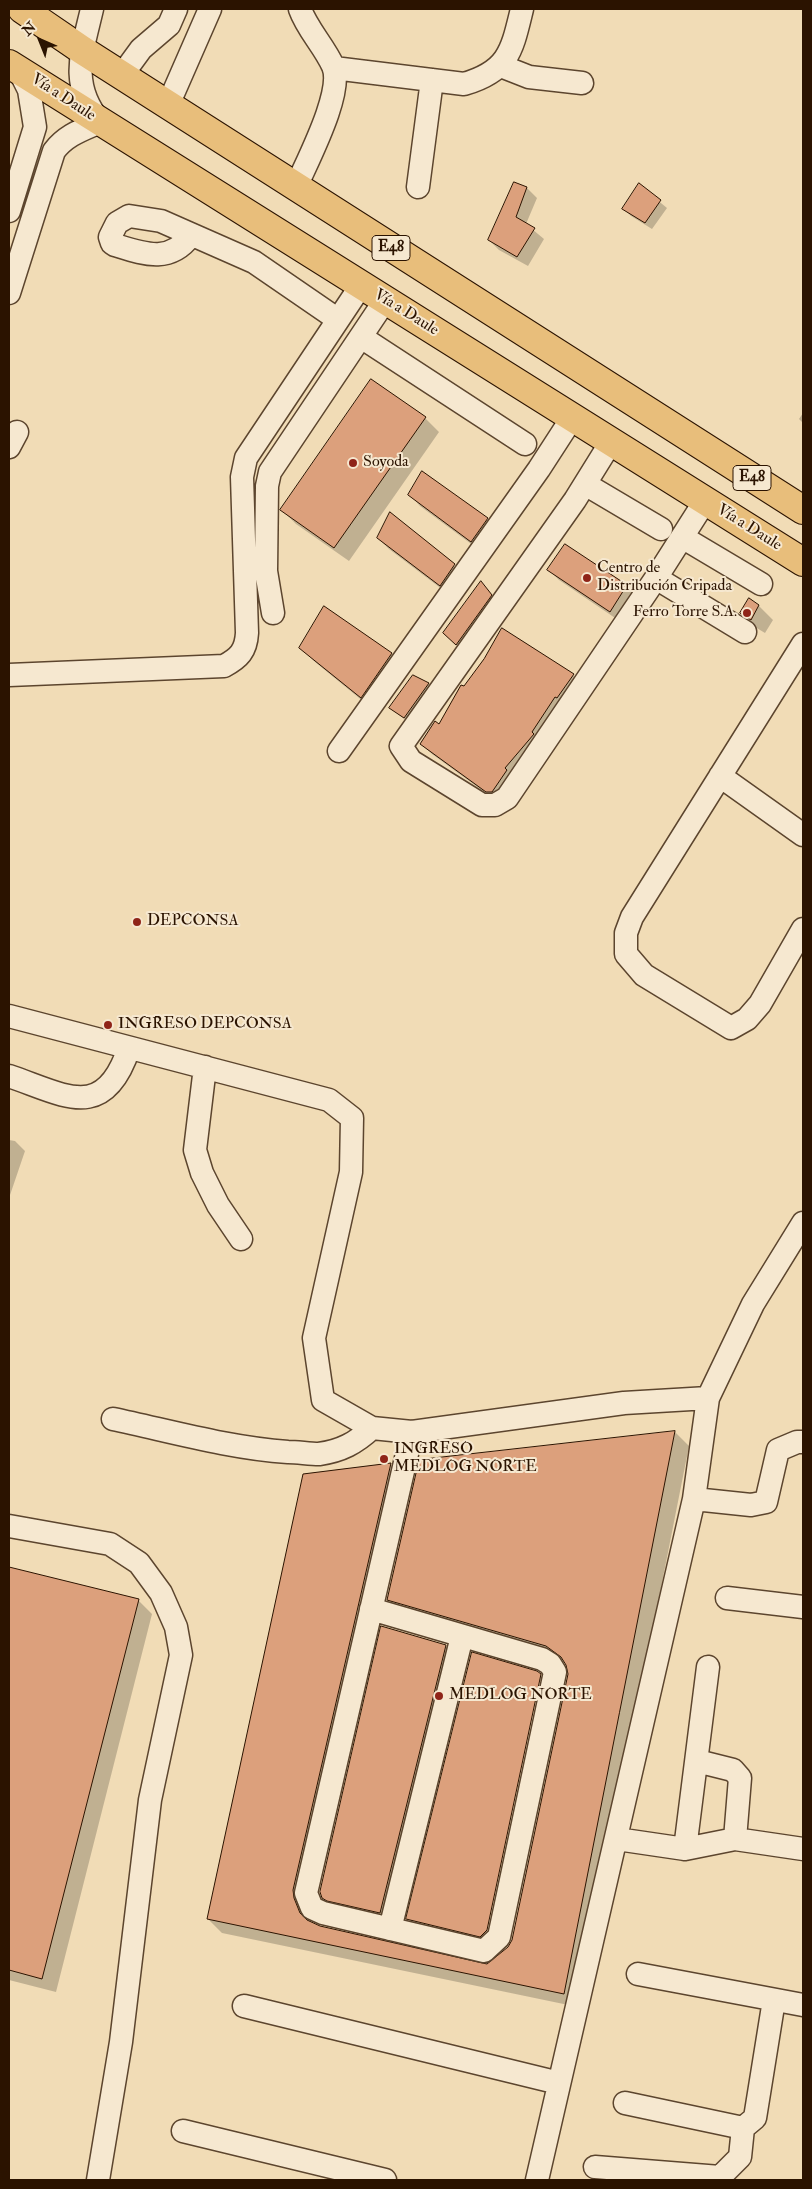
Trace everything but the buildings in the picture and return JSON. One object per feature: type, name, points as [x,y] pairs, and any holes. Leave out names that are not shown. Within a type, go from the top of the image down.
[{"type":"highway","name":"E48","points":[[22,9],[82,50],[803,510]]},
{"type":"highway","name":"Vía a Daule","points":[[14,67],[803,562]]},
{"type":"highway","points":[[700,446],[803,493]]},
{"type":"street","points":[[9,293],[54,151],[60,142],[73,133],[100,122],[88,106],[81,88],[79,69],[92,9]]},
{"type":"street","points":[[122,75],[141,49],[169,25],[176,9]]},
{"type":"street","points":[[168,105],[210,9]]},
{"type":"street","points":[[296,187],[328,114],[334,89],[334,68],[300,9]]},
{"type":"street","points":[[334,68],[464,84],[481,79],[501,66],[513,48],[522,9]]},
{"type":"street","points":[[501,66],[529,76],[582,83]]},
{"type":"street","points":[[9,210],[17,161],[35,127],[29,90],[14,67]]},
{"type":"street","points":[[418,187],[432,80]]},
{"type":"street","points":[[191,235],[254,262],[337,319]]},
{"type":"street","points":[[9,675],[224,666],[242,653],[247,644],[242,477],[246,458],[362,284]]},
{"type":"street","points":[[273,613],[266,571],[267,486],[270,472],[386,300]]},
{"type":"street","points":[[361,337],[525,444]]},
{"type":"street","points":[[339,751],[539,469],[572,418]]},
{"type":"street","points":[[611,442],[585,484],[401,746],[411,761],[482,805],[495,805],[507,798],[656,578],[704,501]]},
{"type":"street","points":[[585,484],[661,529]]},
{"type":"street","points":[[682,536],[761,584]]},
{"type":"street","points":[[656,578],[745,632]]},
{"type":"street","points":[[803,644],[632,917],[626,933],[626,954],[644,975],[731,1028],[747,1019],[760,1004],[803,929]]},
{"type":"street","points":[[720,776],[803,835]]},
{"type":"street","points":[[9,1016],[329,1100],[352,1118],[351,1172],[314,1338],[323,1400],[372,1428],[412,1432],[624,1403],[708,1398]]},
{"type":"street","points":[[9,1076],[76,1099],[95,1096],[111,1084],[122,1068],[129,1048]]},
{"type":"street","points":[[205,1067],[194,1150],[202,1173],[218,1205],[241,1239]]},
{"type":"street","points":[[537,2180],[694,1499],[708,1398],[753,1304],[803,1223]]},
{"type":"street","points":[[113,1418],[269,1451],[318,1454],[338,1450],[358,1441],[372,1428]]},
{"type":"street","points":[[371,1610],[542,1659],[550,1664],[555,1672],[499,1937],[484,1951],[323,1913],[312,1908],[306,1893],[371,1610],[412,1432]]},
{"type":"street","points":[[694,1499],[751,1505],[766,1502],[778,1450],[797,1442],[803,1442]]},
{"type":"street","points":[[9,1526],[110,1544],[139,1563],[161,1593],[176,1627],[181,1655],[150,1800],[121,2042],[98,2180]]},
{"type":"street","points":[[727,1598],[803,1607]]},
{"type":"street","points":[[390,1929],[462,1636]]},
{"type":"street","points":[[685,1848],[708,1667]]},
{"type":"street","points":[[696,1760],[733,1770],[740,1778],[736,1839]]},
{"type":"street","points":[[617,1839],[685,1848],[736,1839],[803,1849]]},
{"type":"street","points":[[638,1974],[803,2005]]},
{"type":"street","points":[[595,2167],[720,2177],[740,2157],[743,2128],[755,2118],[774,2000]]},
{"type":"street","points":[[244,2006],[559,2082]]},
{"type":"street","points":[[625,2103],[743,2128]]},
{"type":"street","points":[[183,2131],[385,2180]]},
{"type":"place","name":"Soyoda","points":[[353,463]]},
{"type":"place","name":"Centro de Distribución Cripada","points":[[587,578]]},
{"type":"place","name":"Ferro Torre S.A.","points":[[747,613]]},
{"type":"place","name":"DEPCONSA","points":[[137,922]]},
{"type":"place","name":"INGRESO DEPCONSA","points":[[108,1025]]},
{"type":"place","name":"INGRESO MEDLOG NORTE","points":[[384,1459]]},
{"type":"place","name":"MEDLOG NORTE","points":[[439,1696]]}]
